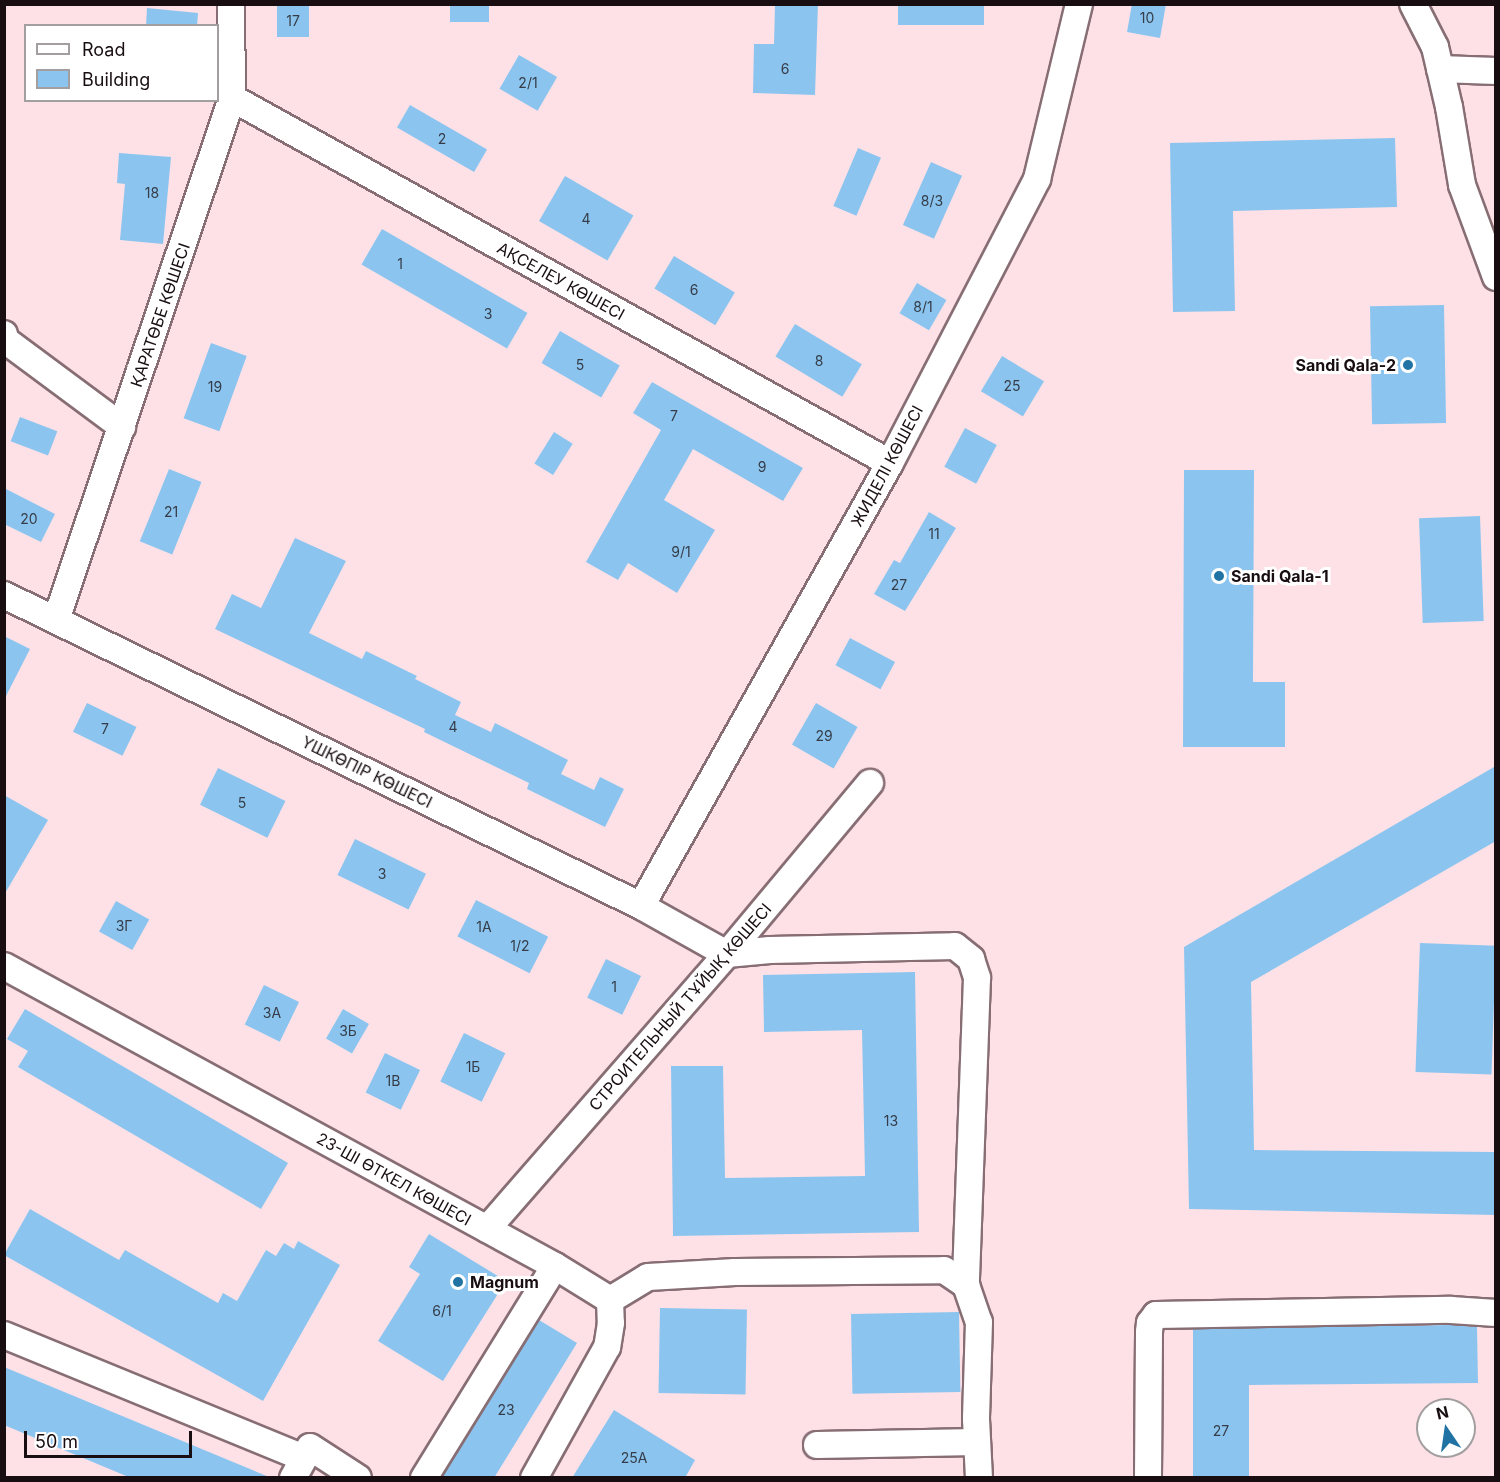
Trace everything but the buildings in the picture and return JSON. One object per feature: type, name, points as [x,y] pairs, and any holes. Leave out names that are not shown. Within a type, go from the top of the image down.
[{"type":"street","name":"ҚАРАТӨБЕ КӨШЕСІ","points":[[56,620],[232,98],[231,4]]},
{"type":"street","name":"ЖИДЕЛІ КӨШЕСІ","points":[[641,906],[890,463],[1038,179],[1079,4]]},
{"type":"street","points":[[1413,4],[1435,47],[1449,107],[1461,185],[1496,277]]},
{"type":"street","points":[[1440,69],[1496,71]]},
{"type":"street","name":"АҚСЕЛЕУ КӨШЕСІ","points":[[232,98],[890,463]]},
{"type":"street","points":[[4,334],[5,340],[122,426]]},
{"type":"street","name":"ҮШКӨПІР КӨШЕСІ","points":[[4,595],[641,906],[727,954]]},
{"type":"street","name":"СТРОИТЕЛЬНЫЙ ТҰЙЫҚ КӨШЕСІ","points":[[487,1229],[727,954],[870,783]]},
{"type":"street","points":[[727,954],[770,950],[955,946],[971,959],[977,978],[966,1285],[979,1322],[977,1442],[979,1478]]},
{"type":"street","name":"23-ШІ ӨТКЕЛ КӨШЕСІ","points":[[4,966],[555,1266],[610,1300]]},
{"type":"street","points":[[424,1478],[555,1266]]},
{"type":"street","points":[[534,1478],[607,1347],[611,1323],[610,1300],[648,1277],[735,1272],[874,1272],[944,1269],[966,1285]]},
{"type":"street","points":[[1148,1478],[1149,1332],[1150,1323],[1156,1315],[1451,1310],[1496,1313]]},
{"type":"street","points":[[4,1335],[298,1468],[310,1447],[358,1478]]},
{"type":"street","points":[[817,1445],[977,1442]]},
{"type":"place","name":"Sandi Qala-2","points":[[1408,365]]},
{"type":"place","name":"Sandi Qala-1","points":[[1219,576]]},
{"type":"place","name":"Magnum","points":[[458,1282]]}]
